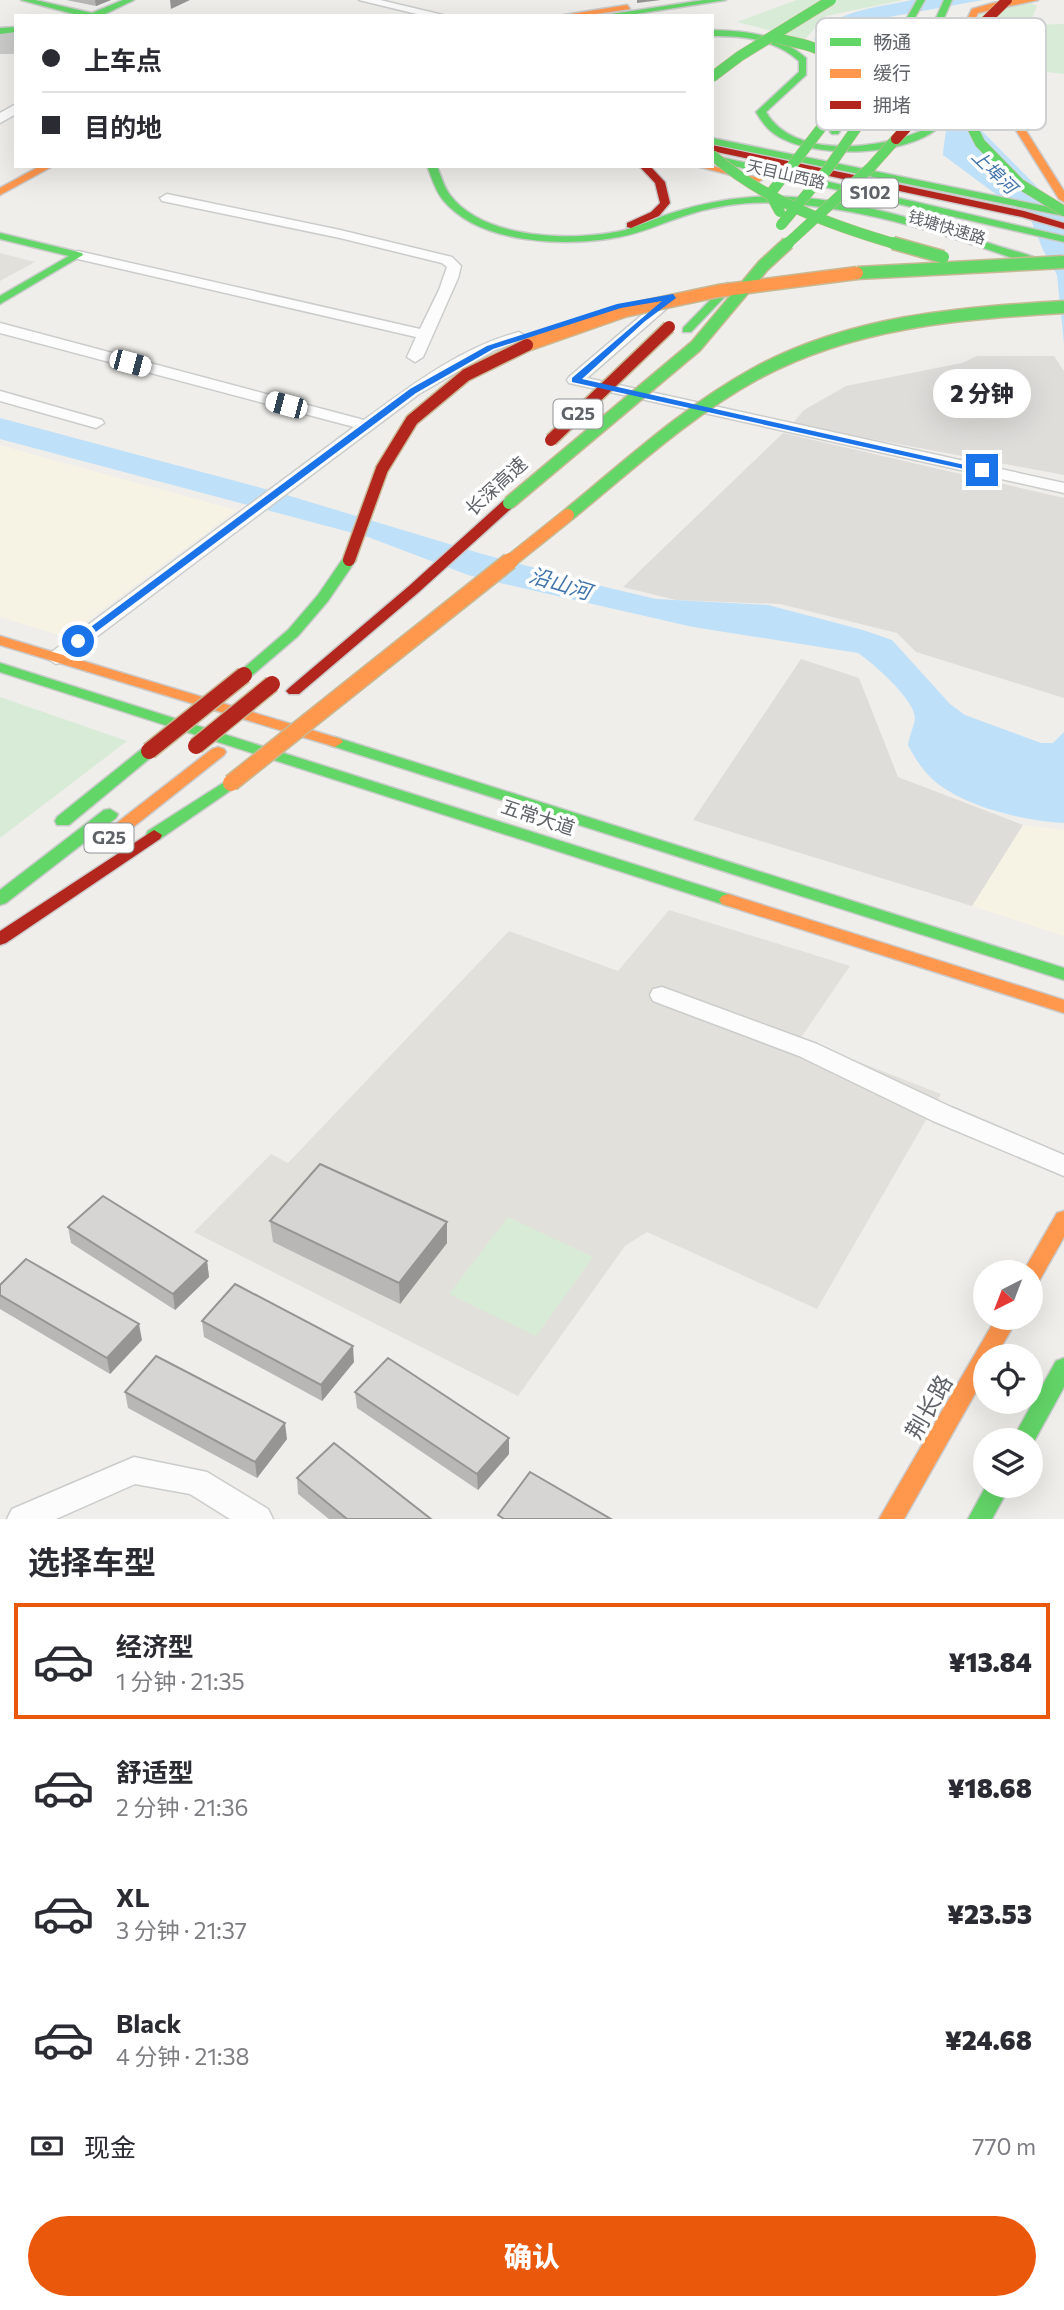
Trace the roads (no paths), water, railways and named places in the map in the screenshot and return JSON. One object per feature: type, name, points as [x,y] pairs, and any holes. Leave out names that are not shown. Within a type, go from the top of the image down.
[{"type":"main road","points":[[562,14],[639,0]]},
{"type":"main road","points":[[564,14],[675,0]]},
{"type":"main road","points":[[618,14],[722,0]]},
{"type":"main road","points":[[714,75],[740,55],[794,25],[831,0]]},
{"type":"main road","points":[[989,18],[1007,0]]},
{"type":"main road","points":[[99,14],[136,2]]},
{"type":"main road","points":[[117,14],[136,2]]},
{"type":"main road","points":[[18,3],[81,14]]},
{"type":"main road","points":[[18,3],[50,14]]},
{"type":"main road","points":[[972,18],[975,11],[993,5],[1038,5]]},
{"type":"main road","points":[[714,31],[769,40],[798,54],[805,67],[803,73],[761,112],[762,120],[771,128],[804,142],[847,149],[873,149],[915,140],[930,130]]},
{"type":"main road","points":[[714,31],[776,38],[816,50]]},
{"type":"main road","points":[[780,212],[770,194],[821,130]]},
{"type":"main road","name":"长深高速","points":[[762,232],[843,130]]},
{"type":"main road","name":"长深高速","points":[[87,855],[283,699],[414,589],[509,503],[687,330],[728,279],[827,170],[852,130]]},
{"type":"main road","points":[[509,503],[696,346],[763,266],[796,239],[904,130]]},
{"type":"main road","points":[[974,130],[980,143],[1020,184],[1064,212]]},
{"type":"main road","points":[[1019,130],[1059,201]]},
{"type":"main road","name":"天目山西路","points":[[714,132],[982,188],[1059,201]]},
{"type":"main road","name":"钱塘快速路","points":[[714,141],[1064,212]]},
{"type":"main road","name":"天目山西路","points":[[714,153],[1027,225],[1064,241]]},
{"type":"main road","points":[[714,156],[719,164],[760,190],[822,220],[946,257],[1059,278]]},
{"type":"main road","name":"天目山西路","points":[[714,164],[1027,225],[1064,227]]},
{"type":"main road","points":[[0,192],[44,168]]},
{"type":"main road","points":[[438,168],[445,195],[469,215],[481,222],[536,236],[566,238],[618,235],[688,211],[726,202],[791,201],[867,211],[969,238],[1045,266]]},
{"type":"main road","points":[[439,168],[459,197],[480,213],[524,229],[576,233],[631,225],[655,214],[665,202],[665,189],[657,176],[647,168]]},
{"type":"main road","name":"钱塘快速路","points":[[709,168],[930,220],[982,237],[1045,266],[1059,278]]},
{"type":"main road","points":[[0,236],[78,254]]},
{"type":"main road","points":[[0,302],[78,254]]},
{"type":"main road","points":[[53,828],[293,633],[323,598],[349,559],[384,463],[412,421],[443,390],[478,366],[526,343],[643,308],[757,285],[943,265],[1064,262]]},
{"type":"main road","name":"长深高速","points":[[535,455],[706,292],[728,279]]},
{"type":"main road","points":[[0,939],[231,783],[712,401],[758,373],[798,353],[857,334],[921,320],[1011,309],[1064,307]]},
{"type":"main road","name":"五常大道","points":[[0,640],[479,786],[1064,974]]},
{"type":"main road","name":"五常大道","points":[[0,667],[1064,1007]]},
{"type":"main road","points":[[191,750],[277,679]]},
{"type":"main road","name":"G25","points":[[0,899],[123,804]]},
{"type":"main road","points":[[0,923],[33,898]]},
{"type":"main road","points":[[1041,1260],[1064,1219]]},
{"type":"main road","name":"荆长路","points":[[891,1519],[1000,1330]]},
{"type":"main road","points":[[1030,1428],[1064,1367]]},
{"type":"main road","points":[[980,1519],[991,1498]]},
{"type":"street","points":[[365,0],[432,14]]},
{"type":"street","points":[[0,112],[14,103]]},
{"type":"street","points":[[0,119],[14,103]]},
{"type":"street","points":[[167,198],[340,234],[447,260],[454,266],[449,288],[423,334],[415,357]]},
{"type":"street","points":[[78,254],[423,334]]},
{"type":"street","points":[[56,657],[413,391],[490,347],[620,306],[673,296],[575,380],[1064,488]]},
{"type":"street","points":[[0,328],[364,425]]},
{"type":"street","points":[[0,396],[96,423]]},
{"type":"street","points":[[662,995],[808,1050],[929,1108],[1064,1167]]},
{"type":"street","points":[[23,1519],[134,1470],[196,1482],[257,1519]]},
{"type":"water","points":[[912,0],[983,0],[884,18],[841,18]]},
{"type":"water","name":"上埠河","points":[[946,130],[981,130],[1064,214],[1064,344],[1057,275],[1043,250],[1027,210],[1001,198],[943,155]]},
{"type":"water","name":"沿山河","points":[[0,418],[280,493],[479,553],[601,586],[656,599],[768,605],[892,640],[950,704],[965,715],[1041,743],[1053,743],[1064,732],[1064,823],[998,812],[966,800],[938,784],[921,766],[908,745],[915,718],[913,710],[883,673],[858,653],[693,627],[468,575],[368,537],[0,439]]},
{"type":"tunnel","points":[[0,43],[14,43]]}]
